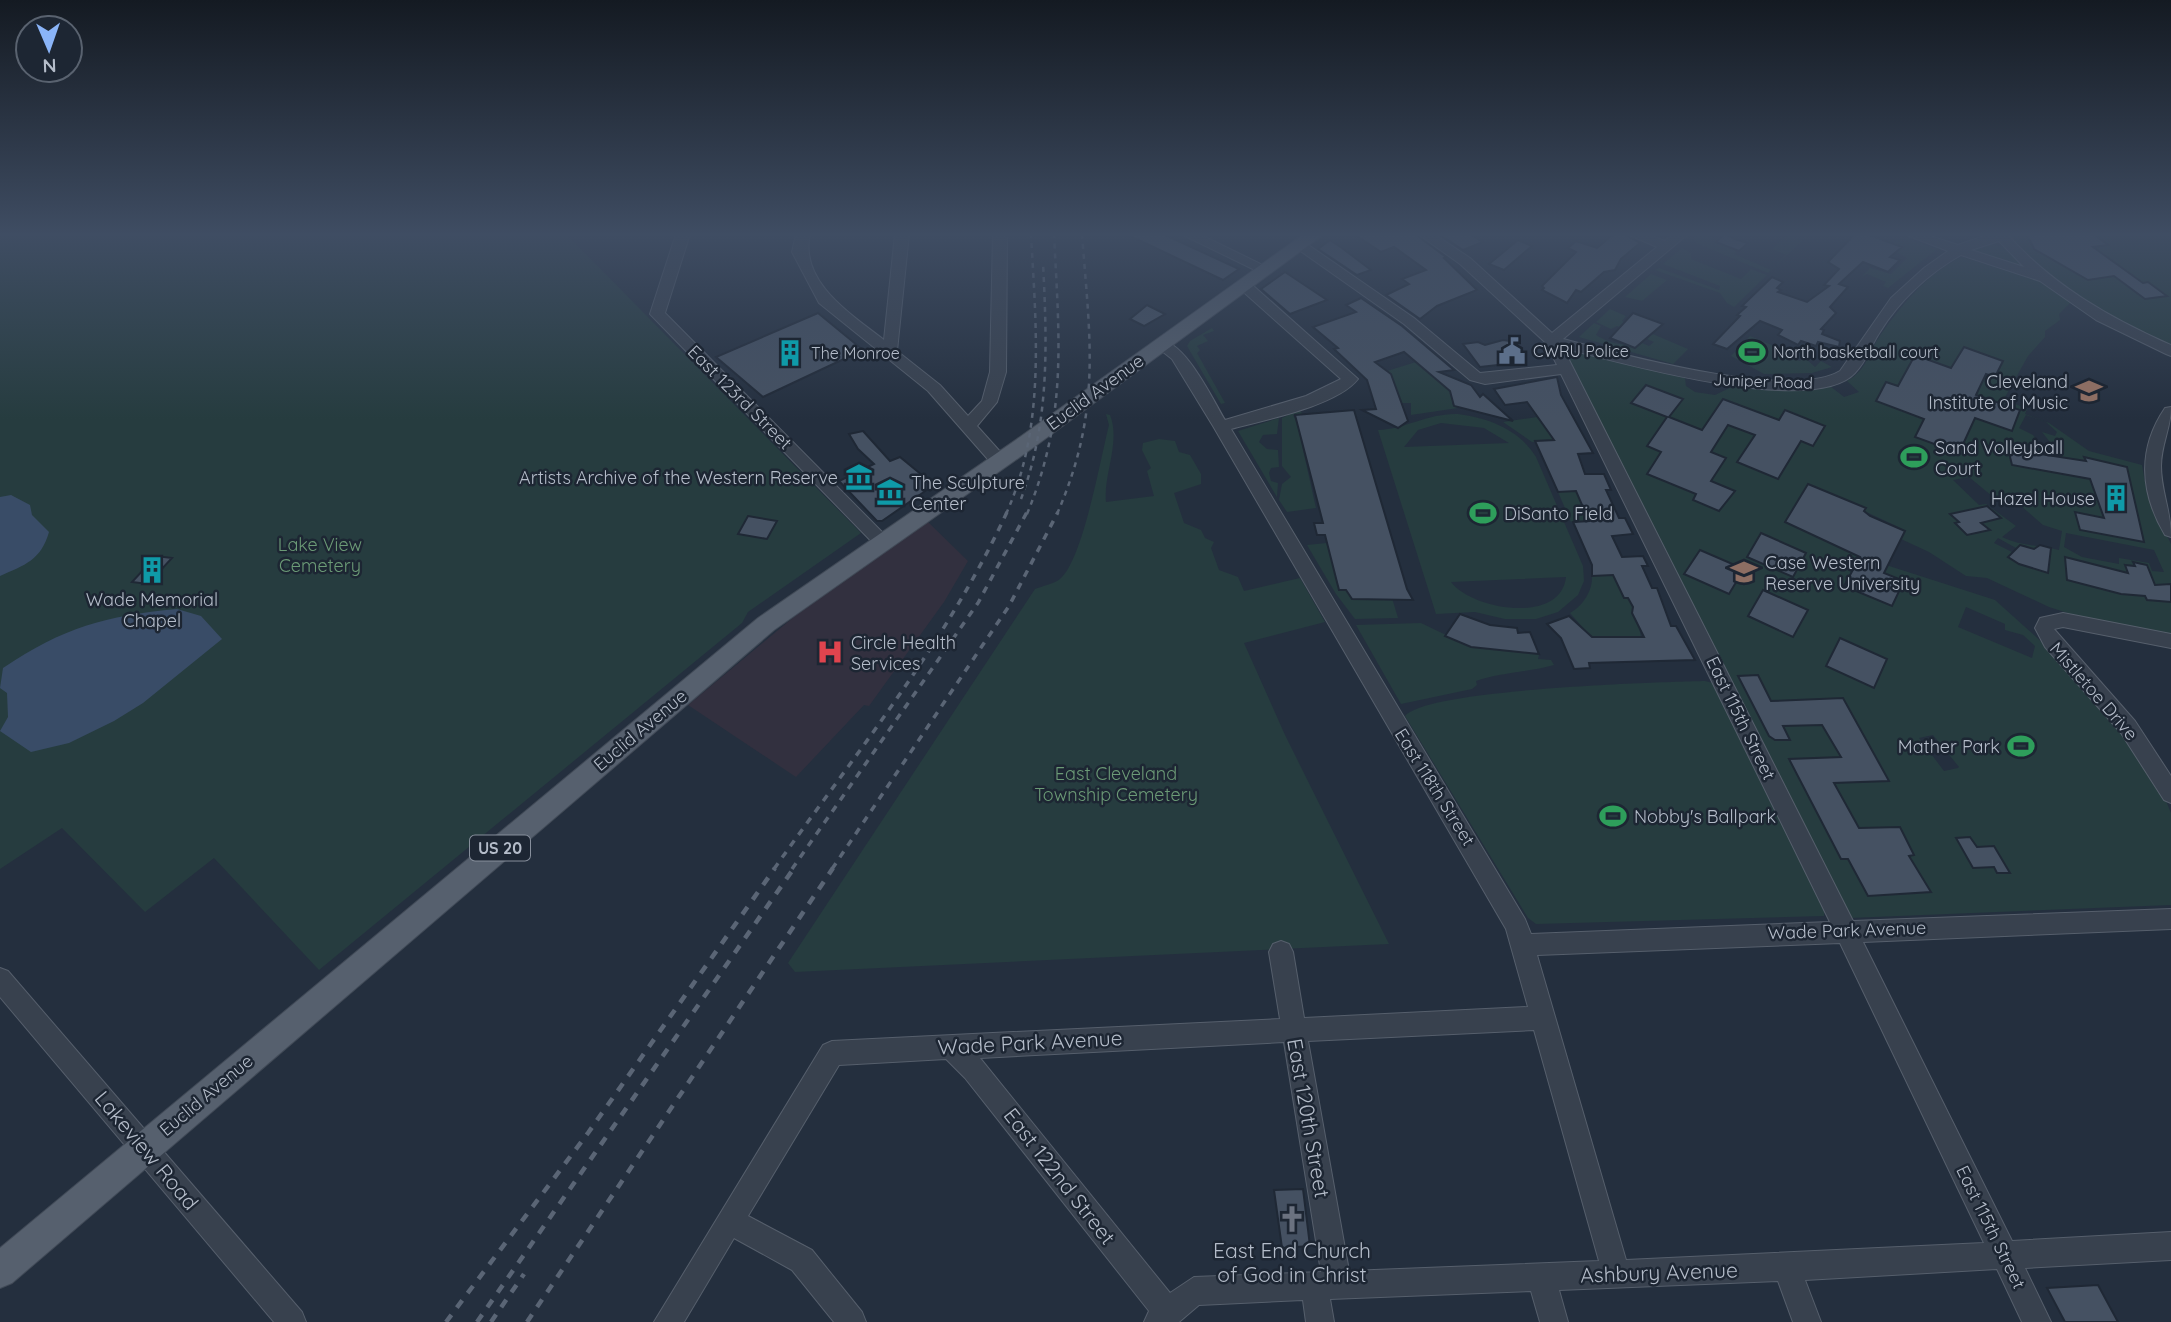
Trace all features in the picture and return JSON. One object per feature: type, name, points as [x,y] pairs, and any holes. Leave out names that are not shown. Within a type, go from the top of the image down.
[{"type":"main road","name":"Euclid Avenue","points":[[0,1271],[765,624],[1229,296]]},
{"type":"street","name":"East 123rd Street","points":[[663,296],[657,314],[881,541]]},
{"type":"street","points":[[822,296],[934,388],[998,460]]},
{"type":"street","points":[[890,351],[896,296]]},
{"type":"street","points":[[969,425],[989,402],[998,372],[999,296]]},
{"type":"street","points":[[1221,426],[1331,391],[1344,386],[1350,379],[1256,296]]},
{"type":"street","points":[[1372,296],[1409,321],[1475,377],[1486,379],[1566,369]]},
{"type":"street","name":"East 115th Street","points":[[1503,296],[1552,341],[2038,1322]]},
{"type":"street","points":[[1552,341],[1606,296]]},
{"type":"street","name":"Juniper Road","points":[[1552,341],[1712,379],[1776,384],[1825,382],[1849,372],[1872,332],[1902,296]]},
{"type":"street","points":[[2072,296],[2101,315],[2171,351]]},
{"type":"street","name":"East 118th Street","points":[[1161,344],[1178,356],[1221,426],[1314,588],[1517,926],[1616,1274]]},
{"type":"street","points":[[2171,412],[2158,432],[2152,468],[2157,498],[2171,531]]},
{"type":"street","name":"Mistletoe Drive","points":[[2171,641],[2070,621],[2047,623],[2044,628],[2047,635],[2122,719],[2171,794]]},
{"type":"street","name":"Wade Park Avenue","points":[[1523,945],[2171,919]]},
{"type":"street","name":"East 120th Street","points":[[1281,953],[1326,1285],[1320,1322]]},
{"type":"street","name":"Lakeview Road","points":[[0,979],[292,1322]]},
{"type":"street","name":"Wade Park Avenue","points":[[668,1322],[832,1053],[948,1045],[1543,1018]]},
{"type":"street","name":"East 122nd Street","points":[[948,1045],[974,1069],[1163,1317]]},
{"type":"street","points":[[731,1222],[802,1260],[852,1322]]},
{"type":"street","name":"Ashbury Avenue","points":[[1163,1317],[1194,1291],[1786,1267],[2171,1246]]},
{"type":"street","points":[[1786,1267],[1807,1322]]},
{"type":"street","points":[[1541,1277],[1554,1322]]},
{"type":"shaded area","name":"Circle Health Services","points":[[927,521],[968,561],[944,602],[869,706],[864,705],[796,777],[688,705],[795,616]]},
{"type":"green space","name":"Lake View Cemetery","points":[[0,296],[627,296],[861,533],[748,612],[742,623],[319,970],[214,858],[145,912],[62,828],[0,869]]},
{"type":"green space","points":[[1626,296],[1648,296],[1642,301]]},
{"type":"green space","points":[[1722,296],[1746,296],[1734,307]]},
{"type":"green space","points":[[1912,296],[2062,296],[2071,302],[2059,314],[2060,320],[2045,331],[2045,337],[2028,356],[2004,399],[2027,409],[2025,414],[2049,423],[2089,451],[2142,465],[2147,494],[2171,544],[2171,584],[2155,587],[2147,565],[2134,562],[2135,566],[2125,566],[2147,600],[2171,602],[2171,635],[2080,617],[2049,607],[1987,578],[1966,576],[1929,552],[1901,539],[1905,530],[1864,511],[1866,509],[1808,485],[1785,522],[1855,555],[1995,600],[2045,645],[2123,733],[2166,801],[2171,813],[2171,905],[1849,918],[1564,353],[1575,349],[1685,378],[1686,386],[1695,392],[1715,395],[1734,386],[1830,386],[1844,397],[1859,392],[1847,381],[1862,368],[1895,316]],"holes":[[[1915,355],[1951,368],[2002,361],[1986,374],[1976,395],[2020,410],[2011,430],[1967,415],[1967,435],[1958,453],[1915,437],[1924,419],[1933,422],[1876,401],[1886,382],[1941,406],[1905,374]],[[1646,385],[1682,399],[1668,418],[1631,403]],[[1723,399],[1762,414],[1711,418]],[[1785,411],[1825,426],[1813,446],[1772,429]],[[2026,415],[2046,422],[2057,432],[2055,436],[2042,432],[2054,447],[2047,452],[2037,448],[2039,443],[2033,435],[2019,428]],[[1658,430],[1725,458],[1685,489],[1647,474],[1658,457],[1663,459],[1666,454],[1647,446]],[[1969,477],[1998,501],[2012,498],[2043,525],[2062,531],[2059,550],[2050,548],[2048,573],[2008,557],[2012,552],[1994,543],[1998,538],[2016,548],[2024,545],[2034,549],[2038,546],[2002,537],[2016,526],[1986,504],[1979,505],[1953,480]],[[1987,506],[2000,518],[1981,523],[1988,529],[1968,535],[1955,524],[1959,522],[1951,514]],[[2066,533],[2154,550],[2164,572],[2152,571],[2149,563],[2119,558],[2119,564],[2082,557],[2064,547]],[[1761,534],[1806,552],[1792,577],[1748,557]],[[1700,550],[1744,569],[1685,573],[1696,561],[1693,559]],[[2070,559],[2113,569],[2114,574],[2067,580],[2066,566]],[[1858,562],[1903,581],[1891,606],[1844,586]],[[1763,591],[1807,610],[1802,621],[1798,620],[1799,626],[1793,637],[1748,617],[1753,606],[1758,607],[1761,603],[1757,601]],[[1966,607],[2005,624],[2005,630],[2023,635],[2035,646],[2032,658],[1958,627]],[[1841,638],[1857,646],[1873,688],[1826,666],[1831,655],[1837,657],[1835,649]],[[1757,675],[1771,701],[1843,699],[1888,781],[1821,784],[1826,792],[1839,791],[1853,817],[1845,829],[1899,827],[1914,855],[1841,859],[1789,760],[1848,756],[1838,724],[1783,726],[1789,740],[1775,740]],[[1933,735],[1958,768],[1944,771],[1919,738]],[[1857,875],[1930,891],[1868,896]]]},
{"type":"green space","points":[[2076,296],[2171,296],[2171,347],[2127,326]]},
{"type":"green space","points":[[1610,309],[1626,316],[1622,321],[1688,349],[1673,364],[1579,337],[1594,323],[1601,326],[1596,335],[1612,342],[1640,342],[1649,346],[1654,342],[1617,326],[1611,329],[1596,322]]},
{"type":"green space","points":[[1212,328],[1214,331],[1203,335],[1208,341],[1197,346],[1200,350],[1197,353],[1225,403],[1221,404],[1187,346],[1190,341]]},
{"type":"green space","points":[[1750,336],[1774,346],[1777,353],[1800,361],[1804,357],[1815,367],[1821,361],[1832,367],[1812,373],[1764,374],[1731,356]]},
{"type":"green space","points":[[1416,362],[1452,393],[1452,404],[1458,408],[1411,415],[1411,403],[1402,403],[1387,371]]},
{"type":"green space","points":[[1299,410],[1304,415],[1293,415],[1316,508],[1287,512],[1279,500],[1282,484],[1291,477],[1282,466],[1282,418]]},
{"type":"green space","name":"East Cleveland Township Cemetery","points":[[1106,414],[1110,415],[1114,436],[1106,502],[1154,496],[1147,471],[1151,468],[1142,450],[1143,443],[1159,439],[1175,441],[1179,452],[1190,455],[1201,474],[1201,484],[1174,493],[1184,523],[1201,530],[1205,538],[1214,542],[1211,548],[1219,570],[1238,577],[1244,591],[1300,578],[1325,622],[1244,643],[1285,735],[1389,944],[795,972],[788,963],[1035,589],[1057,581],[1068,568],[1084,530],[1096,482],[1109,425]]},
{"type":"green space","name":"DiSanto Field","points":[[1447,414],[1469,416],[1502,426],[1521,439],[1536,457],[1583,566],[1584,581],[1578,595],[1558,612],[1536,619],[1505,619],[1475,612],[1436,614],[1378,430]],"holes":[[[1441,423],[1484,428],[1509,443],[1404,447],[1418,430]],[[1566,577],[1560,592],[1549,602],[1533,607],[1514,608],[1477,600],[1451,582]]]},
{"type":"green space","points":[[1537,417],[1543,425],[1547,425],[1556,441],[1532,442],[1503,422]]},
{"type":"green space","points":[[1279,418],[1277,434],[1263,435],[1259,442],[1267,449],[1278,450],[1279,467],[1271,468],[1269,473],[1271,481],[1278,483],[1277,497],[1238,431]]},
{"type":"green space","points":[[1579,490],[1577,494],[1584,509],[1597,521],[1571,522],[1558,492]]},
{"type":"green space","points":[[1327,543],[1339,590],[1346,590],[1352,599],[1392,598],[1398,618],[1355,619],[1336,594],[1307,545]]},
{"type":"green space","points":[[1618,574],[1615,578],[1624,598],[1628,598],[1636,613],[1641,637],[1591,637],[1570,613],[1586,597],[1592,576]]},
{"type":"green space","points":[[1421,623],[1471,647],[1539,654],[1538,659],[1551,660],[1554,665],[1484,678],[1476,681],[1477,685],[1472,689],[1401,704],[1356,625]]},
{"type":"green space","name":"Nobby's Ballpark","points":[[1705,681],[1713,683],[1825,909],[1824,916],[1536,924],[1528,918],[1405,716],[1422,707],[1454,699],[1497,693],[1596,685]]},
{"type":"water","points":[[11,495],[30,505],[32,515],[49,532],[37,555],[24,565],[0,576],[0,497]]},
{"type":"water","points":[[177,609],[201,616],[222,639],[143,703],[69,743],[31,752],[0,731],[8,717],[7,693],[0,688],[3,668],[46,642],[86,626],[128,615]]},
{"type":"building","points":[[1269,296],[1321,296],[1327,300],[1290,314]]},
{"type":"building","points":[[1387,296],[1463,296],[1437,306],[1420,319]]},
{"type":"building","points":[[1553,296],[1572,296],[1567,303]]},
{"type":"building","points":[[1753,296],[1789,296],[1807,302],[1816,296],[1840,296],[1830,307],[1836,313],[1821,329],[1824,330],[1822,334],[1840,341],[1839,347],[1818,342],[1816,346],[1801,341],[1798,345],[1778,335],[1782,330],[1760,321],[1727,349],[1713,344],[1740,316],[1737,315],[1746,307],[1742,306]]},
{"type":"building","points":[[2141,296],[2167,296],[2145,299]]},
{"type":"building","points":[[1361,298],[1402,326],[1454,370],[1439,372],[1471,385],[1480,397],[1483,394],[1513,421],[1454,406],[1450,391],[1404,352],[1375,362],[1391,374],[1408,421],[1398,428],[1362,410],[1376,409],[1367,380],[1334,349],[1338,348],[1313,327],[1356,312],[1346,305]]},
{"type":"building","points":[[1147,305],[1165,314],[1144,326],[1130,319]]},
{"type":"building","name":"The Monroe","points":[[818,313],[863,350],[763,397],[716,357]]},
{"type":"building","points":[[1633,313],[1663,324],[1635,348],[1610,338]]},
{"type":"building","points":[[1510,341],[1525,362],[1480,367],[1463,344],[1478,342],[1485,345]]},
{"type":"building","points":[[1964,347],[2003,361],[1995,377],[1986,374],[1976,395],[2020,410],[2012,431],[1975,418],[1959,453],[1915,437],[1924,419],[1876,401],[1886,382],[1898,386],[1915,355],[1951,368]]},
{"type":"building","points":[[1557,377],[1561,395],[1593,453],[1578,454],[1585,474],[1604,474],[1611,490],[1606,490],[1619,518],[1625,518],[1633,534],[1612,536],[1622,557],[1643,556],[1648,566],[1642,566],[1652,588],[1657,588],[1671,626],[1676,626],[1695,660],[1589,663],[1590,668],[1574,669],[1561,638],[1547,624],[1569,616],[1592,637],[1644,637],[1632,613],[1633,607],[1628,598],[1624,598],[1613,575],[1592,576],[1592,565],[1573,522],[1589,521],[1576,491],[1558,492],[1535,441],[1554,440],[1527,402],[1505,405],[1494,389]]},
{"type":"building","points":[[1646,385],[1683,399],[1669,417],[1702,430],[1723,399],[1779,420],[1785,410],[1825,426],[1813,446],[1801,441],[1778,479],[1737,462],[1755,435],[1728,425],[1711,452],[1726,458],[1711,481],[1735,491],[1719,511],[1693,500],[1696,494],[1647,474],[1661,452],[1647,446],[1667,417],[1631,403]]},
{"type":"building","points":[[1354,410],[1407,589],[1413,600],[1352,599],[1346,590],[1339,590],[1325,535],[1317,535],[1314,523],[1323,523],[1295,415]]},
{"type":"building","points":[[863,431],[890,461],[900,457],[934,485],[882,521],[877,521],[839,481],[874,464],[858,449],[849,434]]},
{"type":"building","name":"Hazel House","points":[[2008,449],[2086,461],[2084,457],[2127,467],[2144,542],[2080,530],[2075,512],[2104,518],[2090,479],[2012,465]]},
{"type":"building","points":[[1808,484],[1866,508],[1864,511],[1870,516],[1905,531],[1884,573],[1904,581],[1892,606],[1844,586],[1860,557],[1785,522]]},
{"type":"building","points":[[1987,506],[2001,518],[1981,523],[1990,530],[1967,535],[1950,514]]},
{"type":"building","points":[[748,516],[777,521],[767,539],[738,534]]},
{"type":"building","points":[[1761,533],[1806,553],[1793,577],[1747,557]]},
{"type":"building","points":[[2020,545],[2034,549],[2040,545],[2051,548],[2048,573],[2019,564],[2008,557]]},
{"type":"building","points":[[1700,550],[1744,569],[1729,594],[1684,574]]},
{"type":"building","name":"Wade Memorial Chapel","points":[[156,556],[172,558],[148,584],[132,582]]},
{"type":"building","points":[[2065,557],[2128,573],[2125,565],[2135,566],[2133,562],[2147,565],[2155,585],[2171,584],[2171,602],[2147,600],[2145,596],[2121,594],[2067,580]]},
{"type":"building","points":[[1763,590],[1808,610],[1793,637],[1748,616]]},
{"type":"building","points":[[1460,614],[1490,625],[1517,628],[1518,633],[1530,632],[1539,654],[1471,647],[1445,636]]},
{"type":"building","points":[[1840,638],[1887,659],[1874,688],[1826,666]]},
{"type":"building","points":[[1758,675],[1771,701],[1843,698],[1889,781],[1834,783],[1859,828],[1900,827],[1914,855],[1909,856],[1931,892],[1868,896],[1848,859],[1841,859],[1789,759],[1841,757],[1822,725],[1783,726],[1790,740],[1775,740],[1769,736],[1738,676]]},
{"type":"building","points":[[1970,837],[1977,847],[1994,846],[2010,873],[1997,873],[1994,867],[1973,868],[1956,838]]},
{"type":"building","name":"East End Church of God in Christ","points":[[1303,1189],[1310,1246],[1282,1248],[1274,1190]]},
{"type":"building","points":[[2098,1285],[2118,1322],[2065,1322],[2047,1288]]},
{"type":"railway","points":[[1006,514],[1019,481],[1033,411],[1034,296]]},
{"type":"railway","points":[[1021,499],[1037,441],[1042,411],[1044,296]]},
{"type":"railway","points":[[1027,514],[1040,478],[1055,409],[1058,376],[1057,296]]},
{"type":"railway","points":[[1057,514],[1081,442],[1087,408],[1087,296]]},
{"type":"railway","points":[[792,869],[978,603],[1027,512]]},
{"type":"railway","points":[[774,869],[929,652],[983,560],[1006,514]]},
{"type":"railway","points":[[832,869],[1009,606],[1057,514]]},
{"type":"railway","points":[[446,1322],[588,1133],[775,868]]},
{"type":"railway","points":[[477,1322],[794,868]]},
{"type":"railway","points":[[527,1322],[833,868]]},
{"type":"railway","points":[[491,1322],[524,1274]]},
{"type":"place","name":"CWRU Police","points":[[1512,351]]},
{"type":"place","name":"North basketball court","points":[[1752,352]]},
{"type":"place","name":"The Monroe","points":[[790,353]]},
{"type":"place","name":"Cleveland Institute of Music","points":[[2089,391]]},
{"type":"place","name":"Sand Volleyball Court","points":[[1914,457]]},
{"type":"place","name":"Artists Archive of the Western Reserve","points":[[859,477]]},
{"type":"place","name":"The Sculpture Center","points":[[890,492]]},
{"type":"place","name":"Hazel House","points":[[2116,498]]},
{"type":"place","name":"DiSanto Field","points":[[1483,513]]},
{"type":"place","name":"Wade Memorial Chapel","points":[[152,570]]},
{"type":"place","name":"Case Western Reserve University","points":[[1744,572]]},
{"type":"place","name":"Circle Health Services","points":[[830,652]]},
{"type":"place","name":"Mather Park","points":[[2021,746]]},
{"type":"place","name":"Nobby's Ballpark","points":[[1613,816]]},
{"type":"place","name":"East End Church of God in Christ","points":[[1292,1219]]}]
